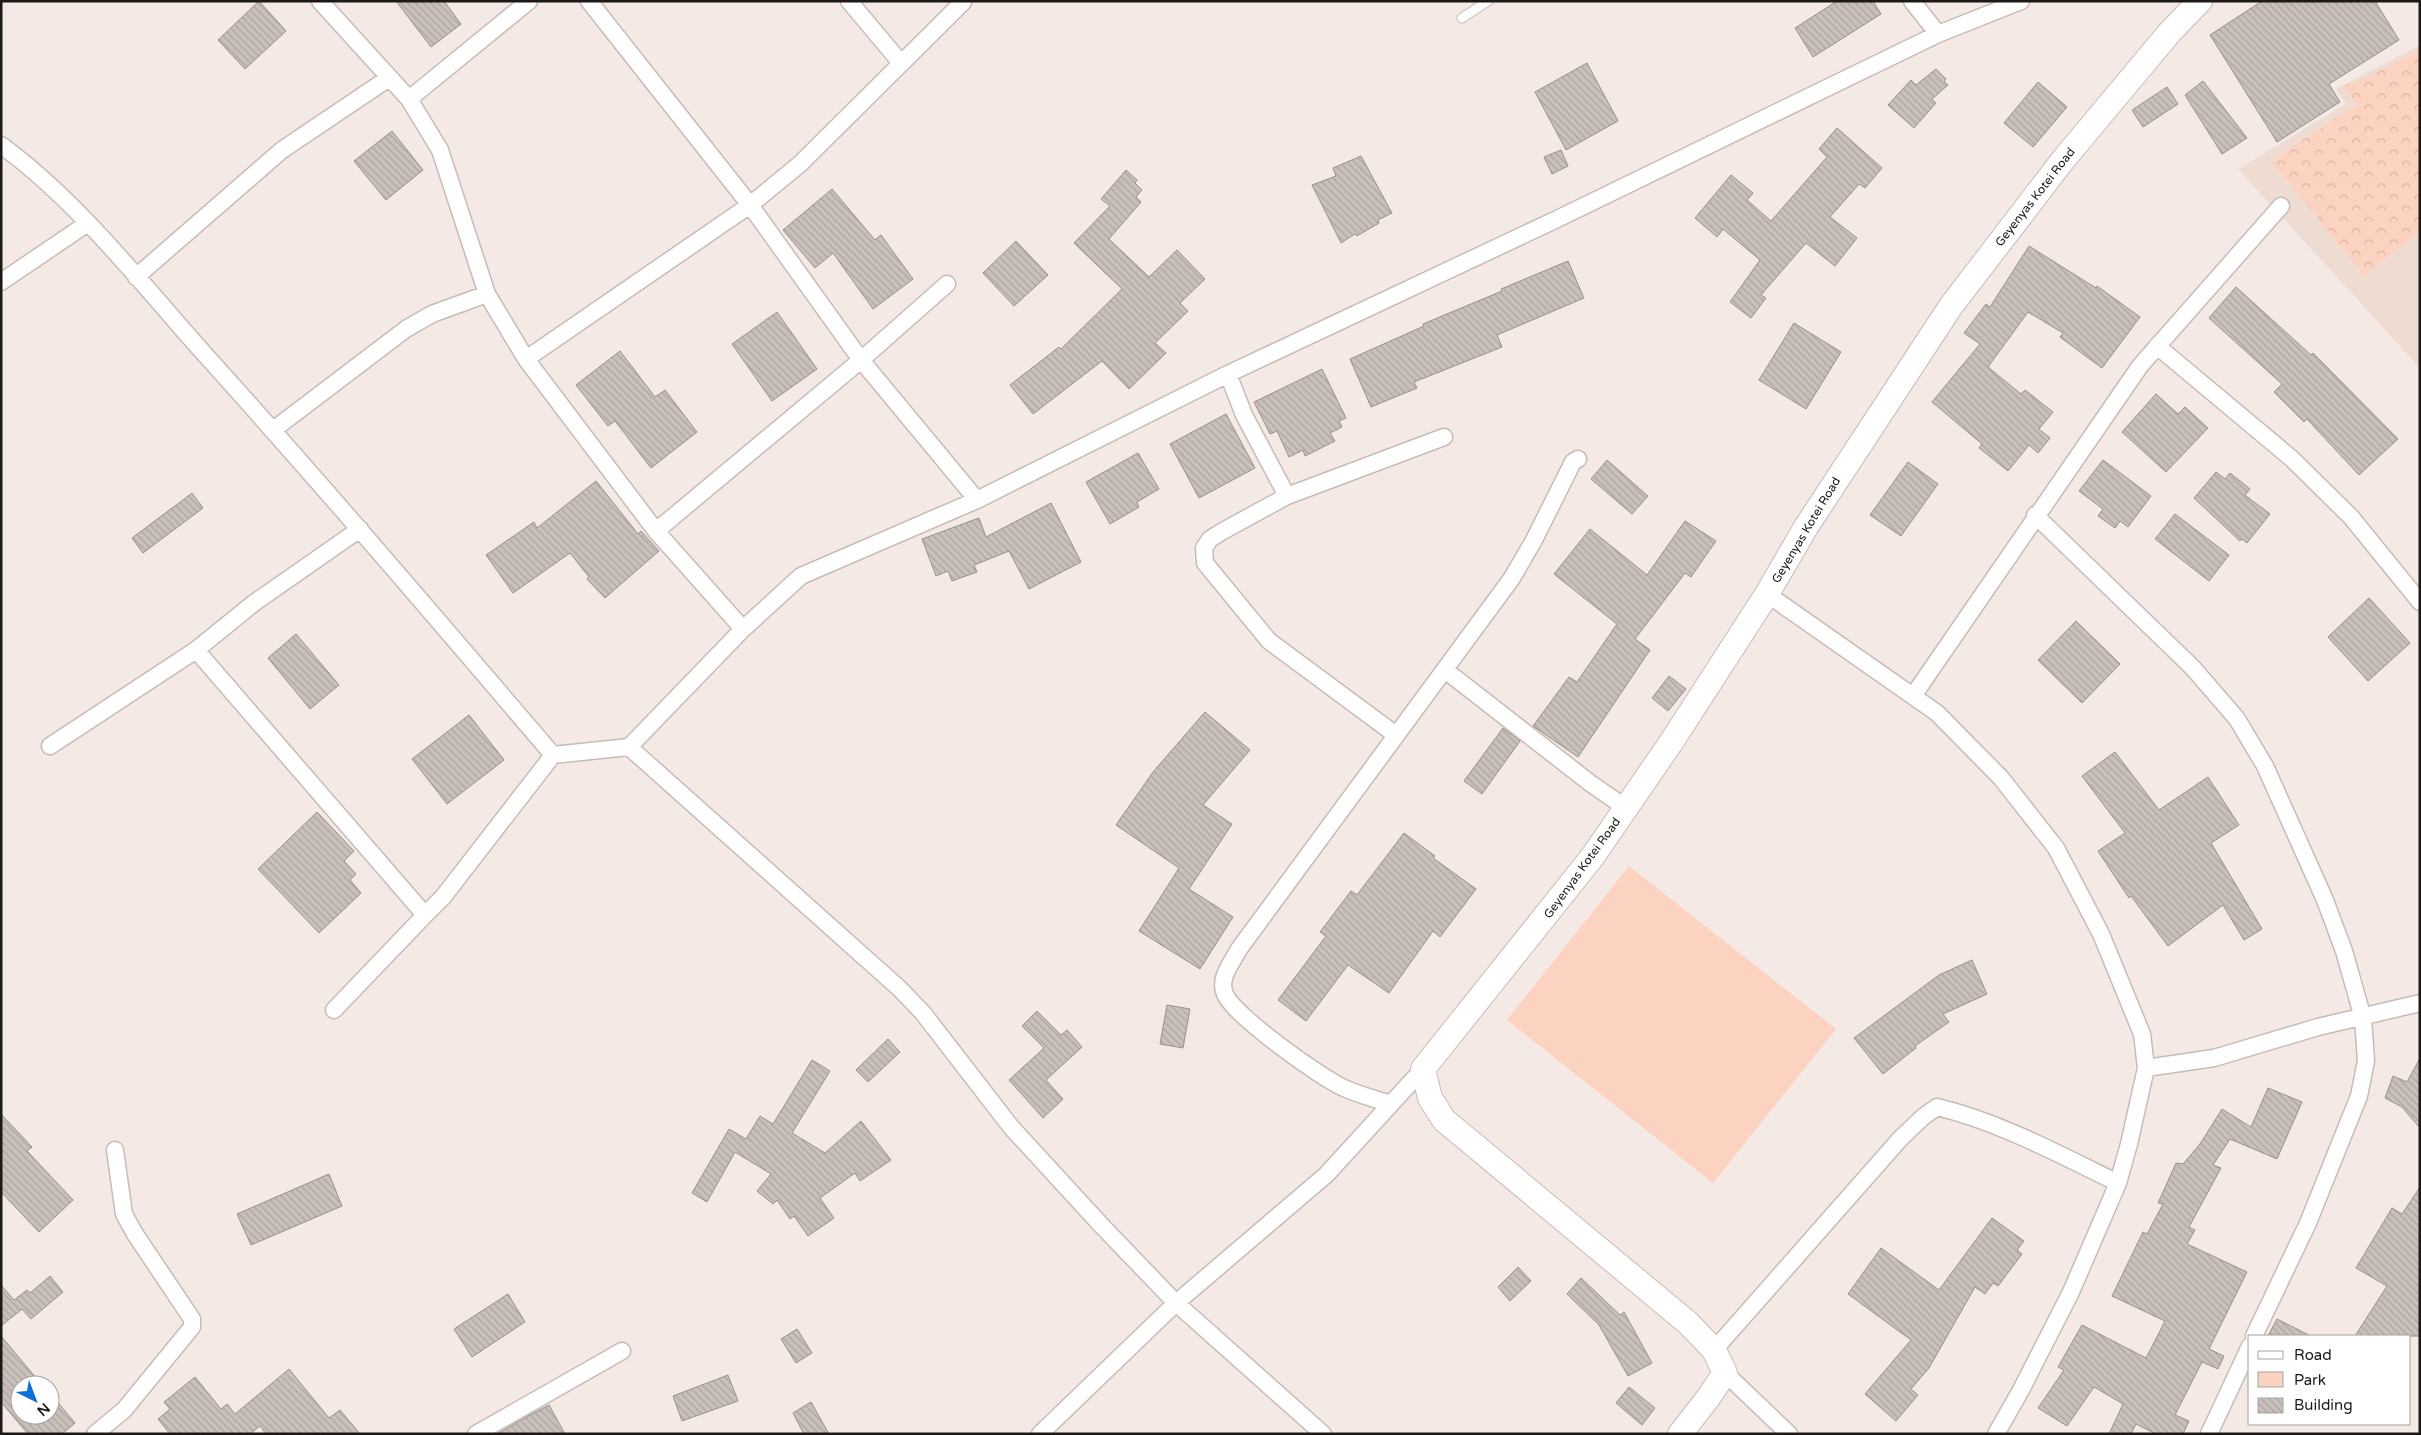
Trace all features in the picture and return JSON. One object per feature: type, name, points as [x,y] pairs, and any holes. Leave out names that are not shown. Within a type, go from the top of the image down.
[{"type":"street","points":[[320,1],[409,99],[440,150],[487,294],[526,359],[656,531],[743,629]]},
{"type":"street","points":[[409,99],[529,1]]},
{"type":"street","points":[[589,1],[750,205],[861,360],[977,500]]},
{"type":"street","points":[[849,1],[901,63]]},
{"type":"street","points":[[1912,1],[1938,34]]},
{"type":"street","points":[[334,1010],[443,897],[553,755],[628,747],[743,629],[801,576],[977,500],[1228,374],[1591,203],[1938,34],[2021,1]]},
{"type":"street","name":"Geyenyas Kotei Road","points":[[1423,1069],[1594,856],[1672,741],[1767,594],[1806,527],[1951,306],[2063,160],[2170,32],[2200,1]]},
{"type":"street","points":[[526,359],[750,205],[800,164],[962,2]]},
{"type":"street","points":[[136,277],[282,150],[388,78]]},
{"type":"street","points":[[1,145],[29,165],[88,223],[360,529],[553,755]]},
{"type":"street","points":[[1913,696],[2140,366],[2281,206]]},
{"type":"street","points":[[1,282],[88,223]]},
{"type":"street","points":[[656,531],[861,360],[947,284]]},
{"type":"street","points":[[273,430],[406,329],[432,314],[487,294]]},
{"type":"street","points":[[2157,346],[2291,458],[2351,517],[2420,602]]},
{"type":"street","points":[[1228,374],[1244,415],[1287,496]]},
{"type":"street","points":[[1396,735],[1270,640],[1206,563],[1204,548],[1210,539],[1287,496],[1444,437]]},
{"type":"street","points":[[1391,1104],[1343,1088],[1288,1052],[1235,1008],[1224,994],[1223,977],[1240,949],[1512,578],[1534,540],[1573,462],[1578,459]]},
{"type":"street","points":[[2036,515],[2193,668],[2237,720],[2265,766],[2325,900],[2344,951],[2363,1018],[2366,1061],[2358,1096],[2308,1223],[2254,1335]]},
{"type":"street","points":[[50,746],[196,650],[254,603],[360,529]]},
{"type":"street","points":[[1767,594],[1937,713],[2001,778],[2056,848],[2101,934],[2142,1034],[2146,1068],[2118,1183],[2071,1292],[2021,1390],[1996,1434]]},
{"type":"street","points":[[196,650],[425,915]]},
{"type":"street","points":[[1444,670],[1590,783],[1626,808]]},
{"type":"street","points":[[628,747],[900,989],[923,1013],[1011,1127],[1176,1303],[1322,1434]]},
{"type":"street","points":[[2146,1068],[2214,1058],[2318,1027],[2363,1018],[2420,1003]]},
{"type":"street","points":[[1040,1434],[1176,1303],[1326,1175],[1423,1069]]},
{"type":"street","points":[[1423,1069],[1430,1098],[1444,1120],[1688,1323],[1714,1350],[1724,1373],[1789,1434]]},
{"type":"street","points":[[1714,1350],[1900,1139],[1923,1116],[1937,1107],[1959,1112],[2001,1129],[2118,1183]]},
{"type":"street","points":[[95,1434],[124,1410],[192,1327],[192,1319],[124,1214],[115,1150]]},
{"type":"street","points":[[2209,1434],[2248,1350]]},
{"type":"street","points":[[476,1434],[622,1351]]},
{"type":"street","points":[[1680,1434],[1708,1398],[1724,1373]]},
{"type":"lane","points":[[1462,18],[1488,1]]},
{"type":"shaded area","points":[[2420,45],[2420,368],[2238,169],[2346,104],[2336,89]]},
{"type":"green space","points":[[2420,50],[2420,232],[2364,276],[2271,161],[2357,104],[2343,86],[2368,77]]},
{"type":"green space","points":[[1629,866],[1836,1029],[1713,1183],[1507,1020]]},
{"type":"building","points":[[259,1],[286,31],[245,69],[218,40]]},
{"type":"building","points":[[396,1],[444,1],[461,24],[431,47]]},
{"type":"building","points":[[1837,1],[1873,1],[1881,14],[1813,57],[1795,28]]},
{"type":"building","points":[[2262,1],[2375,1],[2399,40],[2329,84],[2340,102],[2277,142],[2210,35]]},
{"type":"building","points":[[1587,63],[1618,121],[1566,150],[1535,92]]},
{"type":"building","points":[[1936,69],[1946,79],[1944,81],[1948,85],[1932,99],[1936,103],[1914,128],[1888,105],[1911,80],[1916,85]]},
{"type":"building","points":[[2203,81],[2247,138],[2222,154],[2185,95]]},
{"type":"building","points":[[2038,82],[2067,107],[2033,147],[2004,123]]},
{"type":"building","points":[[2167,87],[2178,104],[2143,127],[2132,110]]},
{"type":"building","points":[[1837,128],[1882,168],[1865,188],[1859,184],[1830,217],[1857,238],[1835,266],[1806,243],[1761,295],[1766,298],[1751,318],[1730,302],[1760,260],[1723,229],[1717,237],[1695,218],[1731,175],[1753,193],[1747,200],[1771,221],[1827,157],[1819,149]]},
{"type":"building","points":[[392,131],[423,170],[386,200],[354,161]]},
{"type":"building","points":[[1561,150],[1568,166],[1552,174],[1544,157]]},
{"type":"building","points":[[1361,156],[1392,213],[1378,220],[1379,223],[1357,236],[1355,234],[1341,243],[1312,185],[1336,176],[1333,168]]},
{"type":"building","points":[[1126,170],[1137,180],[1135,183],[1142,190],[1136,197],[1141,202],[1109,239],[1149,277],[1177,250],[1205,279],[1180,303],[1188,311],[1155,343],[1166,353],[1129,389],[1102,361],[1033,414],[1010,385],[1059,347],[1061,349],[1122,289],[1074,243],[1110,206],[1101,199]]},
{"type":"building","points":[[832,189],[875,240],[881,235],[913,279],[873,309],[833,253],[815,268],[783,230]]},
{"type":"building","points":[[1016,241],[1048,275],[1014,306],[983,273]]},
{"type":"building","points":[[2029,246],[2096,288],[2097,286],[2140,317],[2102,368],[2060,337],[2063,333],[2028,312],[1988,367],[2021,394],[2025,390],[2053,412],[2039,429],[2050,438],[2038,453],[2029,445],[2008,471],[1979,448],[1982,444],[1932,402],[1980,344],[1964,333],[1986,304],[1990,307]]},
{"type":"building","points":[[1568,261],[1584,298],[1497,335],[1502,347],[1414,382],[1417,388],[1371,407],[1350,359],[1424,326],[1423,324]]},
{"type":"building","points":[[2236,287],[2311,355],[2313,353],[2398,439],[2359,475],[2307,419],[2304,422],[2274,392],[2282,384],[2209,318]]},
{"type":"building","points":[[777,312],[817,369],[772,401],[732,344]]},
{"type":"building","points":[[1794,323],[1841,352],[1806,409],[1759,380]]},
{"type":"building","points":[[620,351],[655,397],[665,390],[697,432],[651,468],[615,421],[608,426],[576,385]]},
{"type":"building","points":[[1322,369],[1346,418],[1339,421],[1342,427],[1330,433],[1335,441],[1305,456],[1303,450],[1289,457],[1277,431],[1270,434],[1254,402]]},
{"type":"building","points":[[2156,394],[2178,414],[2185,407],[2208,428],[2166,472],[2122,432]]},
{"type":"building","points":[[1226,414],[1255,468],[1199,498],[1170,444]]},
{"type":"building","points":[[1138,453],[1159,489],[1137,502],[1139,507],[1110,524],[1086,482]]},
{"type":"building","points":[[1607,460],[1648,496],[1632,514],[1591,479]]},
{"type":"building","points":[[2103,460],[2151,496],[2128,527],[2120,521],[2115,528],[2098,516],[2103,509],[2079,491]]},
{"type":"building","points":[[1908,462],[1938,484],[1901,536],[1870,515]]},
{"type":"building","points":[[2216,472],[2225,479],[2230,473],[2250,489],[2245,495],[2270,514],[2247,543],[2242,539],[2240,541],[2194,498]]},
{"type":"building","points":[[596,481],[638,534],[641,531],[659,551],[605,598],[587,579],[589,577],[570,553],[513,593],[486,555],[534,522],[537,528]]},
{"type":"building","points":[[192,493],[203,508],[143,553],[132,538]]},
{"type":"building","points":[[1051,503],[1081,562],[1029,589],[1009,551],[974,565],[977,572],[952,581],[948,571],[936,576],[922,539],[979,518],[986,537]]},
{"type":"building","points":[[2175,514],[2229,555],[2209,581],[2155,539]]},
{"type":"building","points":[[1685,521],[1716,541],[1691,577],[1685,573],[1635,639],[1650,650],[1578,757],[1533,726],[1569,677],[1577,682],[1617,624],[1554,574],[1590,529],[1647,575]]},
{"type":"building","points":[[2369,598],[2410,643],[2368,681],[2328,637]]},
{"type":"building","points":[[2076,621],[2120,664],[2082,703],[2038,660]]},
{"type":"building","points":[[296,634],[339,685],[310,709],[268,658]]},
{"type":"building","points":[[1669,676],[1686,689],[1668,711],[1652,698]]},
{"type":"building","points":[[1205,712],[1250,750],[1203,805],[1232,824],[1189,889],[1233,917],[1200,969],[1139,931],[1179,868],[1116,825],[1153,772]]},
{"type":"building","points":[[469,715],[504,760],[447,804],[412,759]]},
{"type":"building","points":[[1503,728],[1520,741],[1482,794],[1464,781]]},
{"type":"building","points":[[2115,752],[2159,810],[2208,777],[2239,825],[2211,843],[2262,929],[2244,940],[2223,905],[2168,946],[2131,896],[2129,898],[2098,851],[2125,833],[2082,776]]},
{"type":"building","points":[[317,812],[354,851],[344,861],[356,874],[350,880],[361,893],[319,933],[258,869]]},
{"type":"building","points":[[1404,833],[1435,856],[1433,858],[1476,889],[1440,937],[1433,931],[1389,993],[1348,965],[1306,1021],[1278,1000],[1326,936],[1320,932],[1351,891],[1357,895]]},
{"type":"building","points":[[1972,960],[1987,994],[1943,1014],[1949,1022],[1915,1046],[1916,1048],[1883,1074],[1854,1038],[1939,975]]},
{"type":"building","points":[[1167,1005],[1190,1009],[1183,1048],[1160,1044]]},
{"type":"building","points":[[1037,1011],[1061,1035],[1067,1030],[1082,1047],[1046,1080],[1063,1099],[1043,1118],[1009,1080],[1044,1048],[1022,1026]]},
{"type":"building","points":[[888,1039],[900,1052],[868,1082],[856,1070]]},
{"type":"building","points":[[2420,1058],[2420,1128],[2402,1107],[2385,1098],[2393,1076],[2407,1082]]},
{"type":"building","points":[[812,1060],[830,1071],[792,1133],[825,1153],[861,1121],[891,1160],[860,1181],[855,1173],[820,1198],[834,1218],[808,1236],[794,1216],[790,1219],[777,1200],[773,1204],[757,1191],[771,1174],[735,1152],[707,1202],[692,1193],[729,1129],[746,1139],[760,1116],[773,1124]]},
{"type":"building","points":[[2268,1088],[2302,1102],[2277,1159],[2230,1139],[2213,1165],[2221,1168],[2189,1227],[2195,1230],[2187,1244],[2247,1272],[2209,1349],[2224,1356],[2218,1369],[2202,1362],[2175,1415],[2189,1421],[2183,1434],[2156,1434],[2136,1424],[2131,1434],[2109,1434],[2123,1404],[2094,1387],[2067,1426],[2038,1408],[2064,1370],[2058,1367],[2082,1325],[2146,1358],[2165,1321],[2112,1296],[2143,1232],[2147,1234],[2163,1204],[2158,1203],[2176,1163],[2183,1164],[2200,1144],[2222,1109],[2251,1127]]},
{"type":"building","points":[[1,1114],[32,1147],[27,1151],[73,1200],[39,1232],[1,1192]]},
{"type":"building","points":[[329,1174],[342,1206],[251,1245],[237,1214]]},
{"type":"building","points":[[2420,1187],[2420,1336],[2356,1335],[2387,1286],[2356,1268],[2392,1208],[2402,1214]]},
{"type":"building","points":[[1992,1218],[2024,1241],[2017,1250],[2022,1254],[1998,1286],[1993,1283],[1985,1294],[1975,1287],[1929,1368],[1911,1389],[1918,1395],[1896,1421],[1865,1394],[1911,1340],[1848,1294],[1881,1248],[1939,1290]]},
{"type":"building","points":[[1518,1267],[1531,1281],[1510,1301],[1498,1287]]},
{"type":"building","points":[[50,1276],[63,1292],[31,1319],[22,1309],[1,1326],[1,1285],[14,1300],[27,1290],[30,1293]]},
{"type":"building","points":[[1581,1278],[1620,1315],[1624,1312],[1652,1363],[1628,1376],[1599,1325],[1567,1294]]},
{"type":"building","points":[[508,1294],[525,1322],[472,1357],[454,1329]]},
{"type":"building","points":[[2277,1319],[2309,1335],[2269,1335]]},
{"type":"building","points":[[797,1329],[812,1353],[796,1363],[781,1339]]},
{"type":"building","points":[[1,1336],[34,1375],[10,1375],[10,1413],[1,1402]]},
{"type":"building","points":[[289,1369],[329,1418],[340,1410],[360,1434],[266,1434],[260,1426],[250,1434],[170,1434],[158,1419],[170,1409],[164,1402],[195,1377],[221,1409],[227,1404],[235,1414]]},
{"type":"building","points":[[728,1375],[738,1401],[682,1421],[673,1396]]},
{"type":"building","points":[[1629,1387],[1655,1408],[1642,1425],[1616,1403]]},
{"type":"building","points":[[811,1402],[829,1434],[804,1434],[793,1413]]},
{"type":"building","points":[[60,1405],[75,1423],[62,1434],[28,1434],[20,1425],[60,1425]]},
{"type":"building","points":[[549,1405],[565,1434],[497,1434],[528,1416]]}]
